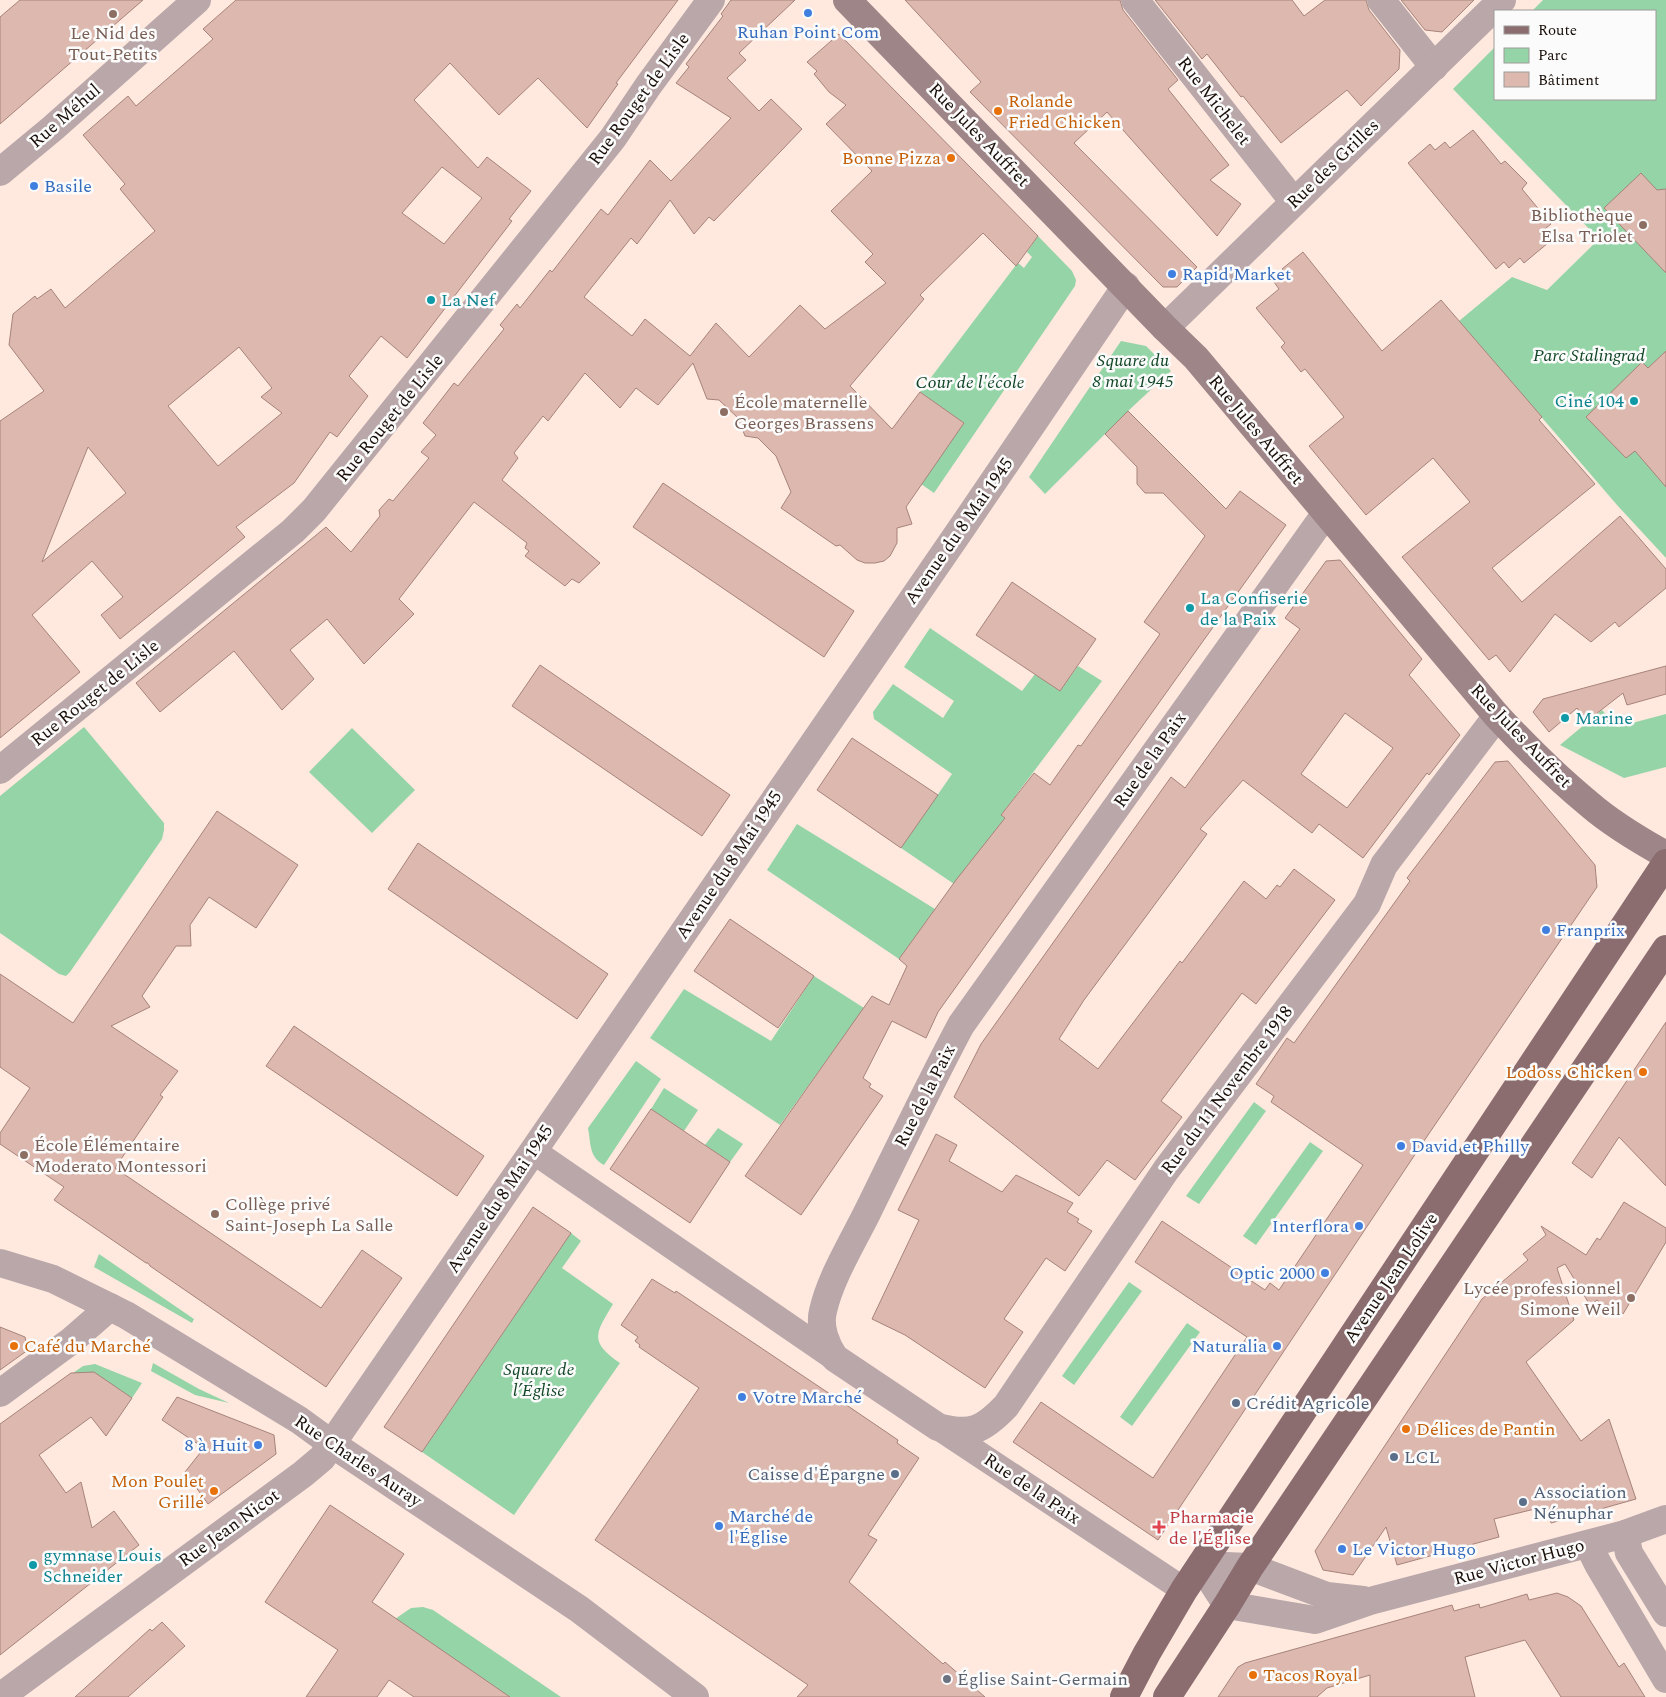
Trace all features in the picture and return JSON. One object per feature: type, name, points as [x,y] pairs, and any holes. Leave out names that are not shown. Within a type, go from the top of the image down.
[{"type":"main road","name":"Rue Jules Auffret","points":[[847,0],[1196,358],[1497,716],[1539,760],[1590,805],[1623,829],[1666,855]]},
{"type":"main road","name":"Avenue Jean Lolive","points":[[1124,1697],[1184,1590],[1666,863]]},
{"type":"main road","points":[[1167,1697],[1228,1605],[1250,1567],[1666,949]]},
{"type":"street","name":"Rue Méhul","points":[[0,172],[53,128],[197,0]]},
{"type":"street","name":"Rue Rouget de Lisle","points":[[0,770],[293,531],[314,510],[614,138],[648,86],[711,0]]},
{"type":"street","name":"Rue Michelet","points":[[1135,0],[1294,202]]},
{"type":"street","points":[[1381,0],[1434,67]]},
{"type":"street","name":"Rue des Grilles","points":[[1165,328],[1502,0]]},
{"type":"street","name":"Avenue du 8 Mai 1945","points":[[332,1444],[1126,286]]},
{"type":"street","name":"Rue de la Paix","points":[[1184,1590],[834,1358],[828,1347],[822,1324],[823,1312],[836,1277],[961,1025],[1326,513]]},
{"type":"street","name":"Rue du 11 Novembre 1918","points":[[938,1427],[965,1432],[987,1424],[1006,1406],[1166,1170],[1367,904],[1384,865],[1497,716]]},
{"type":"street","points":[[533,1151],[834,1358]]},
{"type":"street","name":"Rue Charles Auray","points":[[0,1263],[53,1279],[110,1308],[208,1364],[299,1420],[579,1609],[695,1697]]},
{"type":"street","points":[[0,1394],[110,1308]]},
{"type":"street","name":"Rue Jean Nicot","points":[[0,1697],[303,1474],[322,1458],[332,1444]]},
{"type":"street","name":"Rue Victor Hugo","points":[[1228,1605],[1315,1620],[1370,1601],[1625,1534],[1666,1519]]},
{"type":"street","points":[[1625,1534],[1629,1553],[1666,1613]]},
{"type":"street","points":[[1588,1544],[1666,1679]]},
{"type":"street","points":[[1201,1565],[1228,1605]]},
{"type":"street","name":"Rue Victor Hugo","points":[[1201,1565],[1250,1567],[1327,1596],[1370,1601]]},
{"type":"green space","name":"Parc Stalingrad","points":[[1543,0],[1666,0],[1666,558],[1617,505],[1459,321],[1512,277],[1547,290],[1599,239],[1453,89],[1494,48],[1494,100],[1656,100],[1656,10],[1533,10]]},
{"type":"green space","name":"Cour de l'école","points":[[1038,236],[1072,271],[1076,280],[1075,286],[934,493],[921,484],[964,423],[920,392],[1016,265],[1018,263],[1024,268],[1032,257],[1027,252]]},
{"type":"green space","name":"Square du 8 mai 1945","points":[[1121,341],[1146,346],[1171,371],[1045,494],[1029,477]]},
{"type":"green space","points":[[930,628],[1022,691],[1035,674],[1060,691],[1078,666],[1102,681],[1001,815],[1005,818],[954,884],[901,848],[952,774],[874,719],[873,712],[893,684],[943,718],[954,701],[904,667]]},
{"type":"green space","points":[[1602,710],[1617,727],[1666,714],[1666,767],[1624,778],[1560,745]]},
{"type":"green space","points":[[84,727],[164,823],[164,830],[162,839],[66,976],[59,974],[0,933],[0,796]]},
{"type":"green space","points":[[352,728],[415,790],[372,833],[309,772]]},
{"type":"green space","points":[[797,824],[935,909],[899,959],[767,870]]},
{"type":"green space","points":[[814,976],[864,1008],[780,1125],[650,1038],[684,989],[771,1041]]},
{"type":"green space","points":[[636,1061],[661,1079],[604,1165],[593,1154],[588,1128]]},
{"type":"green space","points":[[664,1088],[698,1110],[684,1131],[651,1109]]},
{"type":"green space","points":[[1254,1102],[1266,1111],[1199,1204],[1186,1196]]},
{"type":"green space","points":[[718,1128],[743,1144],[730,1162],[705,1145]]},
{"type":"green space","points":[[1310,1142],[1323,1151],[1256,1245],[1243,1236]]},
{"type":"green space","name":"Square de l’Église","points":[[571,1233],[581,1241],[562,1268],[613,1304],[602,1322],[598,1336],[603,1349],[620,1363],[514,1515],[422,1452]]},
{"type":"green space","points":[[99,1254],[194,1319],[192,1323],[94,1267]]},
{"type":"green space","points":[[1129,1282],[1142,1291],[1074,1385],[1062,1376]]},
{"type":"green space","points":[[1187,1323],[1200,1332],[1132,1426],[1120,1417]]},
{"type":"green space","points":[[153,1363],[199,1389],[229,1403],[195,1395],[151,1371]]},
{"type":"green space","points":[[95,1364],[142,1383],[132,1398],[94,1373],[73,1373],[83,1366]]},
{"type":"green space","points":[[423,1607],[433,1610],[561,1697],[510,1697],[395,1619],[411,1608]]},
{"type":"building","points":[[20,0],[143,0],[0,124],[0,17]]},
{"type":"building","points":[[236,0],[678,0],[616,83],[618,84],[587,128],[538,78],[499,115],[450,63],[414,100],[478,168],[487,157],[531,191],[509,219],[512,221],[407,358],[381,336],[349,376],[368,396],[337,437],[330,432],[294,483],[236,527],[245,537],[176,594],[120,639],[101,615],[123,597],[92,561],[32,615],[80,672],[0,738],[0,421],[44,391],[9,345],[13,314],[35,296],[37,299],[51,289],[65,308],[155,231],[120,189],[125,184],[83,135],[128,96],[136,106],[213,39],[203,29]],"holes":[[[442,167],[482,198],[444,244],[402,213]],[[239,347],[272,388],[261,397],[282,413],[218,466],[168,406]],[[88,447],[126,493],[42,562]]]},
{"type":"building","points":[[731,0],[795,0],[739,53],[746,60],[727,78],[759,111],[771,99],[802,129],[714,221],[709,217],[694,234],[670,200],[637,244],[631,238],[584,297],[632,336],[645,319],[690,356],[716,323],[749,357],[800,305],[825,329],[886,283],[865,262],[873,254],[831,211],[872,171],[826,124],[846,105],[829,92],[814,74],[817,71],[807,62],[839,34],[1038,236],[1016,266],[983,233],[920,295],[924,299],[850,386],[892,429],[920,392],[964,423],[906,507],[912,524],[897,528],[897,543],[890,556],[884,561],[875,563],[865,563],[857,560],[840,545],[836,546],[781,508],[791,492],[776,456],[758,438],[745,436],[738,418],[719,400],[707,399],[693,363],[658,405],[636,388],[620,408],[585,373],[548,421],[543,416],[514,453],[518,458],[502,480],[600,563],[579,583],[572,579],[565,586],[525,556],[529,551],[525,548],[527,543],[474,502],[399,599],[414,614],[364,664],[327,619],[290,650],[314,679],[282,710],[234,651],[160,712],[136,683],[326,527],[351,552],[380,516],[379,510],[389,499],[393,501],[429,458],[421,452],[436,435],[423,423],[454,383],[458,386],[504,329],[500,325],[517,304],[520,308],[550,270],[552,272],[601,209],[608,215],[650,160],[671,181],[731,118],[676,83],[689,67],[686,64],[723,16],[721,14]]},
{"type":"building","points":[[905,0],[1120,0],[1123,10],[1178,80],[1168,89],[1229,165],[1210,180],[1241,204],[1217,236],[1107,112],[1074,143],[1197,267],[1177,287],[1163,287],[970,92],[981,82]]},
{"type":"building","points":[[1155,0],[1292,0],[1304,16],[1325,0],[1366,0],[1369,10],[1400,50],[1399,69],[1361,106],[1347,90],[1281,143],[1207,54],[1202,59]]},
{"type":"building","points":[[1401,0],[1474,0],[1442,32],[1425,30]]},
{"type":"building","points":[[1473,130],[1501,164],[1505,161],[1527,183],[1522,189],[1551,224],[1540,233],[1548,243],[1524,263],[1520,258],[1509,268],[1504,262],[1496,269],[1408,163],[1430,144],[1435,150],[1445,142],[1450,148]]},
{"type":"building","name":"Bibliothèque Elsa Triolet","points":[[1641,173],[1657,190],[1666,189],[1666,273],[1604,208]]},
{"type":"building","points":[[1303,252],[1382,351],[1441,300],[1542,417],[1539,420],[1595,484],[1492,568],[1522,602],[1620,516],[1666,569],[1666,588],[1619,627],[1615,622],[1591,642],[1555,614],[1510,672],[1496,655],[1489,660],[1402,557],[1470,502],[1433,458],[1366,515],[1309,446],[1344,417],[1305,369],[1301,372],[1281,347],[1285,343],[1256,308],[1279,289],[1274,282],[1286,274],[1282,269]]},
{"type":"building","name":"Ciné 104","points":[[1666,351],[1666,487],[1635,451],[1626,458],[1586,417],[1642,362],[1648,368]]},
{"type":"building","points":[[1128,411],[1226,509],[1240,491],[1286,525],[938,1012],[926,1038],[892,1021],[863,1078],[871,1084],[869,1087],[883,1096],[801,1215],[745,1176],[872,996],[889,1005],[907,966],[899,959],[956,880],[1005,818],[1001,815],[1034,773],[1050,785],[1078,745],[1081,746],[1160,634],[1144,622],[1205,536],[1163,493],[1145,493],[1137,484],[1137,467],[1105,434]]},
{"type":"building","points":[[663,483],[854,611],[824,657],[633,527]]},
{"type":"building","points":[[1340,560],[1422,659],[1409,675],[1460,735],[1429,775],[1427,773],[1363,858],[1319,824],[1312,833],[1243,780],[1200,829],[1207,834],[1084,1000],[1059,1039],[1098,1069],[1244,881],[1266,899],[1277,885],[1280,887],[1294,869],[1335,900],[1256,1004],[1242,993],[1161,1101],[1182,1117],[1135,1180],[1107,1160],[1079,1196],[954,1097],[981,1044],[1171,777],[1185,788],[1300,629],[1285,618],[1326,561]],"holes":[[[1345,713],[1393,748],[1347,808],[1301,774]]]},
{"type":"building","points":[[1012,582],[1096,639],[1060,691],[976,635]]},
{"type":"building","points":[[540,665],[730,795],[702,836],[512,706]]},
{"type":"building","points":[[1666,666],[1666,694],[1627,705],[1623,693],[1587,721],[1577,708],[1549,732],[1533,712],[1543,699]]},
{"type":"building","points":[[852,738],[938,795],[901,848],[817,790]]},
{"type":"building","points":[[1508,761],[1595,865],[1597,887],[1428,1135],[1158,1540],[1013,1442],[1041,1402],[1153,1478],[1247,1337],[1135,1262],[1162,1221],[1265,1290],[1270,1283],[1279,1290],[1363,1165],[1271,1102],[1274,1096],[1256,1084],[1287,1038],[1294,1043],[1410,881],[1407,878],[1495,762]]},
{"type":"building","points":[[217,811],[298,865],[256,928],[209,897],[190,925],[191,946],[176,946],[142,996],[150,1007],[111,1026],[178,1071],[160,1095],[163,1097],[115,1168],[321,1308],[362,1250],[402,1278],[326,1387],[54,1200],[64,1187],[0,1144],[0,1133],[30,1088],[0,1067],[0,974],[73,1023]]},
{"type":"building","points":[[418,843],[608,974],[577,1019],[388,889]]},
{"type":"building","points":[[730,919],[814,976],[778,1028],[694,971]]},
{"type":"building","points":[[1666,1022],[1666,1186],[1619,1137],[1592,1178],[1572,1163]]},
{"type":"building","points":[[294,1026],[484,1156],[457,1196],[266,1066]]},
{"type":"building","points":[[651,1109],[730,1162],[690,1223],[610,1169]]},
{"type":"building","points":[[936,1134],[957,1145],[949,1161],[1002,1192],[1016,1175],[1073,1203],[1067,1212],[1079,1219],[1077,1222],[1092,1231],[1065,1271],[1046,1258],[1004,1319],[1023,1332],[985,1388],[905,1335],[872,1319],[919,1220],[898,1210]]},
{"type":"building","points":[[1624,1202],[1666,1228],[1666,1242],[1623,1314],[1606,1304],[1604,1307],[1597,1300],[1590,1305],[1565,1264],[1557,1268],[1574,1320],[1526,1362],[1581,1441],[1609,1419],[1636,1499],[1551,1523],[1547,1506],[1494,1519],[1499,1537],[1397,1565],[1386,1527],[1353,1575],[1323,1570],[1315,1551],[1482,1299],[1528,1260],[1523,1254],[1546,1235],[1541,1226],[1586,1255],[1597,1238],[1600,1240]]},
{"type":"building","points":[[533,1207],[571,1233],[422,1452],[384,1427]]},
{"type":"building","points":[[652,1279],[675,1293],[676,1291],[842,1402],[898,1440],[897,1443],[919,1458],[868,1535],[877,1540],[849,1582],[943,1664],[945,1662],[985,1697],[797,1697],[808,1685],[595,1540],[699,1388],[639,1347],[640,1345],[635,1341],[638,1337],[621,1325]]},
{"type":"building","points":[[0,1327],[25,1337],[28,1350],[0,1370]]},
{"type":"building","points":[[94,1372],[132,1398],[106,1436],[91,1417],[39,1455],[66,1493],[81,1482],[92,1528],[114,1511],[139,1545],[0,1655],[0,1424],[71,1373]]},
{"type":"building","points":[[177,1397],[274,1435],[276,1454],[208,1504],[185,1472],[204,1448],[162,1420]]},
{"type":"building","points":[[330,1505],[404,1554],[372,1602],[510,1697],[414,1697],[389,1680],[377,1697],[306,1697],[338,1650],[265,1602]]},
{"type":"building","points":[[1557,1593],[1568,1597],[1581,1606],[1619,1667],[1624,1663],[1645,1697],[1561,1697],[1525,1640],[1465,1657],[1475,1697],[1370,1697],[1370,1675],[1327,1688],[1317,1697],[1218,1697],[1238,1667],[1245,1663],[1452,1605],[1454,1611],[1479,1604],[1480,1608],[1527,1594],[1529,1600]]},
{"type":"building","points":[[162,1622],[185,1646],[128,1697],[75,1697],[150,1629],[152,1631]]},
{"type":"place","name":"Ruhan Point Com","points":[[808,13]]},
{"type":"place","name":"Le Nid des Tout-Petits","points":[[113,14]]},
{"type":"place","name":"Rolande Fried Chicken","points":[[998,111]]},
{"type":"place","name":"Bonne Pizza","points":[[951,158]]},
{"type":"place","name":"Basile","points":[[34,186]]},
{"type":"place","name":"Bibliothèque Elsa Triolet","points":[[1643,225]]},
{"type":"place","name":"Rapid'Market","points":[[1172,274]]},
{"type":"place","name":"La Nef","points":[[431,300]]},
{"type":"place","name":"Ciné 104","points":[[1634,401]]},
{"type":"place","name":"École maternelle Georges Brassens","points":[[724,412]]},
{"type":"place","name":"La Confiserie de la Paix","points":[[1190,608]]},
{"type":"place","name":"Marine","points":[[1565,718]]},
{"type":"place","name":"Franprix","points":[[1546,930]]},
{"type":"place","name":"Lodoss Chicken","points":[[1643,1072]]},
{"type":"place","name":"David et Philly","points":[[1401,1146]]},
{"type":"place","name":"École Élémentaire Moderato Montessori","points":[[24,1155]]},
{"type":"place","name":"Collège privé Saint-Joseph La Salle","points":[[215,1214]]},
{"type":"place","name":"Interflora","points":[[1359,1226]]},
{"type":"place","name":"Optic 2000","points":[[1325,1273]]},
{"type":"place","name":"Lycée professionnel Simone Weil","points":[[1631,1298]]},
{"type":"place","name":"Café du Marché","points":[[14,1346]]},
{"type":"place","name":"Naturalia","points":[[1277,1346]]},
{"type":"place","name":"Votre Marché","points":[[742,1397]]},
{"type":"place","name":"Crédit Agricole","points":[[1236,1403]]},
{"type":"place","name":"Délices de Pantin","points":[[1406,1429]]},
{"type":"place","name":"8 à Huit","points":[[258,1445]]},
{"type":"place","name":"LCL","points":[[1394,1457]]},
{"type":"place","name":"Caisse d'Épargne","points":[[895,1474]]},
{"type":"place","name":"Mon Poulet Grillé","points":[[214,1491]]},
{"type":"place","name":"Association Nénuphar","points":[[1523,1502]]},
{"type":"place","name":"Marché de l'Église","points":[[719,1526]]},
{"type":"place","name":"Pharmacie de l'Église","points":[[1159,1527]]},
{"type":"place","name":"Le Victor Hugo","points":[[1342,1549]]},
{"type":"place","name":"gymnase Louis Schneider","points":[[33,1565]]},
{"type":"place","name":"Tacos Royal","points":[[1253,1675]]},
{"type":"place","name":"Église Saint-Germain","points":[[947,1679]]}]
